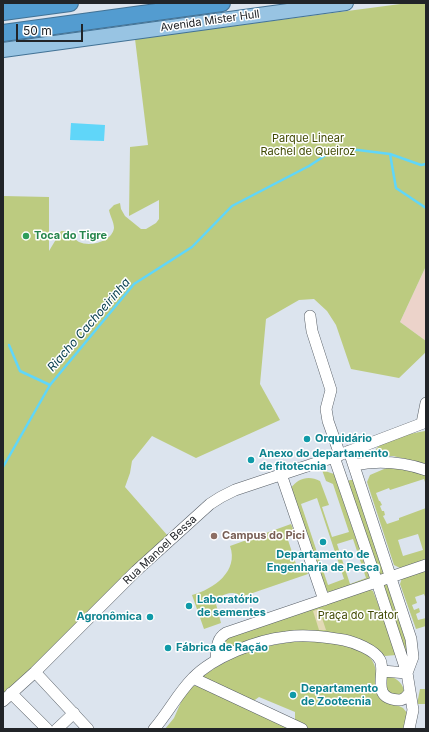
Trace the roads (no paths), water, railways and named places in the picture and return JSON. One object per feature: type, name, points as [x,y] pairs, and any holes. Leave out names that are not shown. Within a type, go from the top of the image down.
[{"type":"highway","points":[[3,12],[70,3]]},
{"type":"highway","name":"Avenida Mister Hull","points":[[3,33],[222,3]]},
{"type":"main road","name":"Avenida Mister Hull","points":[[3,50],[346,3]]},
{"type":"street","points":[[310,316],[312,331],[331,390],[326,409],[328,421],[341,454],[377,582],[407,673],[413,710],[409,729]]},
{"type":"street","points":[[424,423],[426,403]]},
{"type":"street","name":"Rua Manoel Bessa","points":[[3,701],[35,672],[136,571],[210,504],[235,490],[341,454],[424,423]]},
{"type":"street","points":[[341,454],[354,465],[413,646],[413,657],[407,673]]},
{"type":"street","points":[[354,465],[369,462],[385,462],[398,463],[426,470]]},
{"type":"street","points":[[281,474],[324,600]]},
{"type":"street","points":[[216,660],[219,640],[226,633],[426,565]]},
{"type":"street","points":[[154,729],[193,678],[216,660],[270,639],[311,636],[345,640],[366,647],[380,658],[382,671],[380,683],[385,695],[392,699],[400,700],[407,696],[410,692]]},
{"type":"street","points":[[382,671],[407,673]]},
{"type":"street","points":[[35,672],[88,729]]},
{"type":"street","points":[[193,678],[302,729]]},
{"type":"street","points":[[12,693],[47,729]]},
{"type":"street","points":[[57,729],[74,713]]},
{"type":"water","points":[[71,123],[105,125],[104,141],[70,140]]},
{"type":"waterway","name":"Riacho Cachoeirinha","points":[[3,467],[50,385],[134,284],[192,247],[232,206],[309,166],[337,149],[390,154],[421,165],[426,164]]},
{"type":"waterway","points":[[390,154],[396,188],[426,208]]},
{"type":"waterway","points":[[9,345],[20,371],[50,385]]},
{"type":"place","name":"Toca do Tigre","points":[[26,236]]},
{"type":"place","name":"Orquidário","points":[[307,439]]},
{"type":"place","name":"Anexo do departamento de fitotecnia","points":[[251,460]]},
{"type":"place","name":"Campus do Pici","points":[[214,536]]},
{"type":"place","name":"Departamento de Engenharia de Pesca","points":[[323,542]]},
{"type":"place","name":"Laboratório de sementes","points":[[189,606]]},
{"type":"place","name":"Agronômica","points":[[150,617]]},
{"type":"place","name":"Fábrica de Ração","points":[[168,648]]},
{"type":"place","name":"Departamento de Zootecnia","points":[[293,695]]},
{"type":"park label","name":"Parque Linear Rachel de Queiroz","points":[[308,145]]},
{"type":"park label","name":"Praça do Trator","points":[[358,616]]}]
